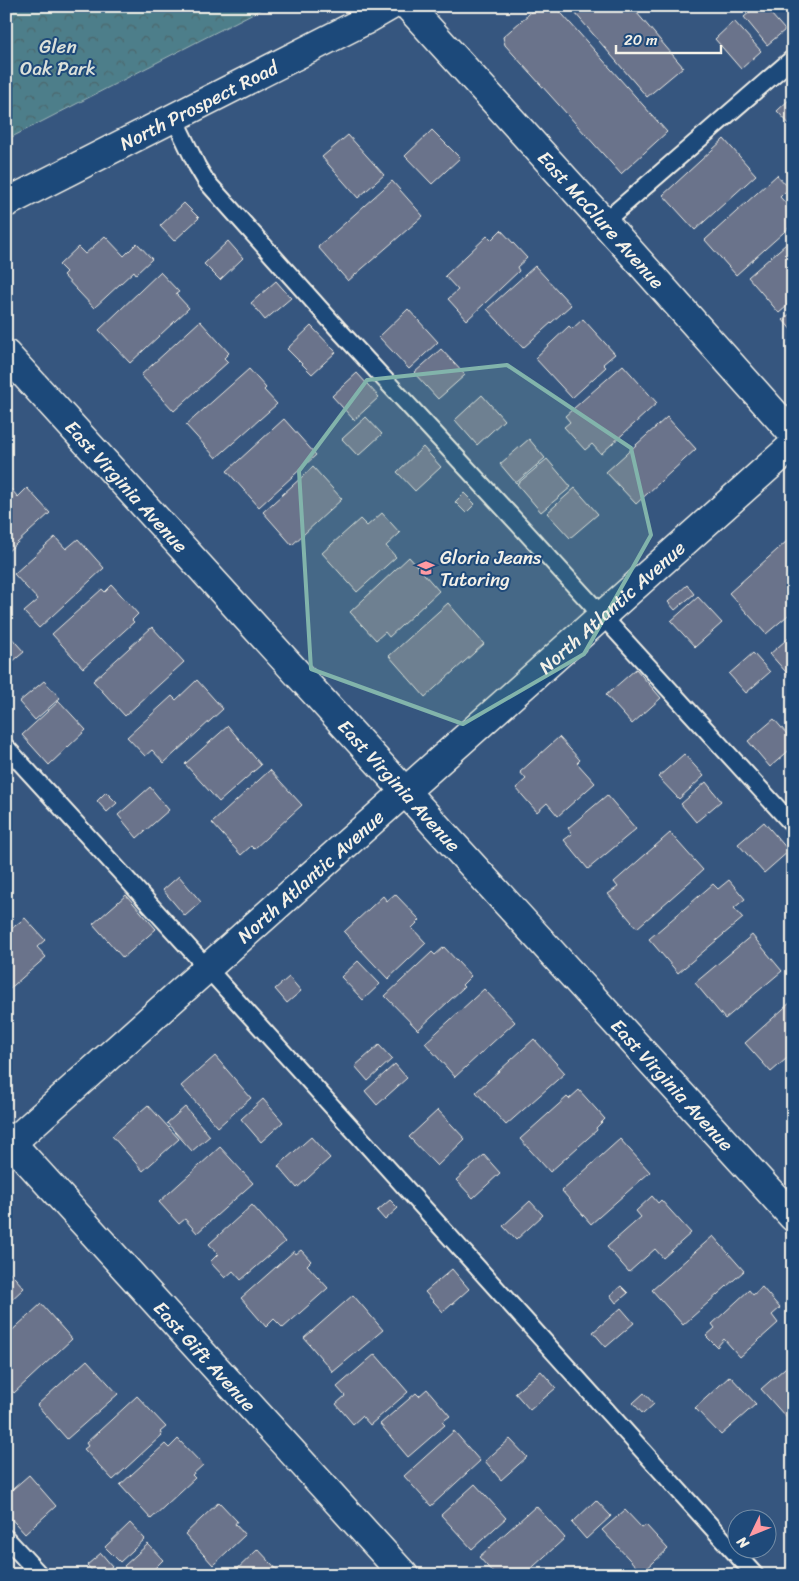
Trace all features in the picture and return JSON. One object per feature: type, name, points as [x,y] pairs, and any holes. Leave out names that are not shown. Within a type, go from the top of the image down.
[{"type":"street","name":"North Prospect Road","points":[[6,203],[390,6]]},
{"type":"street","name":"East McClure Avenue","points":[[408,6],[793,434]]},
{"type":"street","name":"East Virginia Avenue","points":[[6,354],[793,1217]]},
{"type":"street","name":"North Atlantic Avenue","points":[[8,1143],[208,968],[793,445]]},
{"type":"street","name":"East Gift Avenue","points":[[8,1143],[404,1575]]},
{"type":"lane","points":[[604,222],[793,58]]},
{"type":"lane","points":[[174,118],[197,166],[206,180],[338,329],[793,825]]},
{"type":"lane","points":[[6,747],[208,968],[755,1575]]},
{"type":"lane","points":[[6,1538],[40,1575]]},
{"type":"highlighted area","points":[[507,365],[631,448],[651,535],[584,654],[463,724],[311,669],[299,471],[367,380]]},
{"type":"green space","name":"Glen Oak Park","points":[[6,6],[267,6],[6,140]]},
{"type":"building","points":[[538,6],[555,6],[667,132],[621,174],[505,45],[503,37]]},
{"type":"building","points":[[569,6],[631,6],[683,67],[647,97]]},
{"type":"building","points":[[757,6],[764,6],[785,30],[767,45],[744,17]]},
{"type":"building","points":[[734,21],[761,51],[741,69],[715,39]]},
{"type":"building","points":[[793,96],[793,128],[777,111]]},
{"type":"building","points":[[432,130],[460,158],[432,184],[405,156]]},
{"type":"building","points":[[348,135],[384,175],[358,198],[322,157]]},
{"type":"building","points":[[724,139],[756,175],[695,230],[663,195]]},
{"type":"building","points":[[777,175],[789,188],[780,197],[793,211],[793,224],[736,275],[705,240]]},
{"type":"building","points":[[392,181],[423,216],[348,281],[318,247]]},
{"type":"building","points":[[184,203],[199,218],[174,241],[160,226]]},
{"type":"building","points":[[501,230],[527,258],[517,267],[519,271],[467,320],[448,299],[458,290],[445,276],[487,236],[491,240]]},
{"type":"building","points":[[105,236],[124,256],[137,243],[152,259],[136,274],[134,271],[94,308],[63,275],[66,272],[59,265],[78,247],[85,254]]},
{"type":"building","points":[[793,238],[793,301],[779,313],[748,277]]},
{"type":"building","points":[[228,241],[243,258],[220,280],[204,264]]},
{"type":"building","points":[[535,266],[571,305],[523,348],[487,309]]},
{"type":"building","points":[[160,272],[179,292],[176,294],[189,308],[130,363],[99,330]]},
{"type":"building","points":[[276,281],[291,298],[265,320],[251,303]]},
{"type":"building","points":[[408,309],[438,342],[409,369],[379,337]]},
{"type":"building","points":[[793,311],[793,332],[783,320]]},
{"type":"building","points":[[583,319],[615,354],[603,364],[606,367],[572,398],[535,358],[569,326],[572,329]]},
{"type":"building","points":[[200,321],[229,353],[224,358],[228,362],[174,411],[141,375]]},
{"type":"building","points":[[311,326],[336,352],[312,374],[287,349]]},
{"type":"building","points":[[441,349],[465,375],[438,399],[414,373]]},
{"type":"building","points":[[623,365],[657,403],[601,454],[592,444],[585,450],[564,427],[570,422],[565,416]]},
{"type":"building","points":[[249,369],[277,404],[216,458],[186,425]]},
{"type":"building","points":[[357,373],[379,397],[354,420],[332,396]]},
{"type":"building","points":[[482,395],[504,420],[477,445],[455,420]]},
{"type":"building","points":[[366,417],[382,434],[358,456],[342,439]]},
{"type":"building","points":[[667,417],[696,449],[636,504],[606,472]]},
{"type":"building","points":[[284,419],[316,455],[259,507],[227,471]]},
{"type":"building","points":[[529,439],[545,458],[516,483],[500,464]]},
{"type":"building","points":[[423,447],[441,467],[415,491],[397,472]]},
{"type":"building","points":[[547,459],[571,487],[541,512],[517,484]]},
{"type":"building","points":[[313,467],[342,499],[292,545],[263,512]]},
{"type":"building","points":[[10,488],[18,497],[27,488],[50,513],[6,553],[6,491]]},
{"type":"building","points":[[575,488],[598,514],[570,538],[547,513]]},
{"type":"building","points":[[464,493],[475,504],[466,513],[455,502]]},
{"type":"building","points":[[382,513],[400,533],[386,546],[396,557],[357,592],[322,553],[360,519],[367,526]]},
{"type":"building","points":[[55,537],[66,549],[78,539],[104,568],[39,628],[24,612],[38,600],[14,574]]},
{"type":"building","points":[[787,541],[793,548],[793,611],[766,634],[729,593]]},
{"type":"building","points":[[409,557],[439,591],[389,637],[385,632],[376,640],[350,612]]},
{"type":"building","points":[[112,585],[138,614],[132,620],[134,622],[83,668],[52,634],[102,589],[105,592]]},
{"type":"building","points":[[687,585],[694,594],[675,610],[668,602]]},
{"type":"building","points":[[698,597],[722,623],[695,647],[671,621]]},
{"type":"building","points":[[448,603],[484,644],[425,697],[389,656]]},
{"type":"building","points":[[152,627],[184,662],[125,716],[93,681]]},
{"type":"building","points":[[793,634],[793,680],[770,654]]},
{"type":"building","points":[[9,635],[24,652],[6,667],[6,638]]},
{"type":"building","points":[[753,653],[770,672],[746,693],[729,674]]},
{"type":"building","points":[[636,669],[661,698],[632,724],[606,695]]},
{"type":"building","points":[[197,680],[223,709],[164,763],[152,750],[145,756],[127,737],[172,696],[176,700]]},
{"type":"building","points":[[44,681],[60,698],[35,720],[19,702]]},
{"type":"building","points":[[59,701],[86,730],[49,765],[22,735]]},
{"type":"building","points":[[774,719],[793,741],[793,747],[770,767],[748,741]]},
{"type":"building","points":[[228,726],[261,765],[219,802],[185,764]]},
{"type":"building","points":[[559,737],[580,760],[577,763],[595,783],[558,816],[547,803],[537,812],[516,788],[526,779],[520,772]]},
{"type":"building","points":[[684,754],[704,776],[679,799],[658,777]]},
{"type":"building","points":[[270,770],[302,805],[254,849],[251,846],[241,855],[212,823]]},
{"type":"building","points":[[706,782],[721,801],[696,822],[681,804]]},
{"type":"building","points":[[150,787],[169,810],[137,838],[118,815]]},
{"type":"building","points":[[106,792],[117,803],[107,812],[97,801]]},
{"type":"building","points":[[607,795],[636,829],[588,869],[564,840],[572,834],[568,828]]},
{"type":"building","points":[[764,822],[789,851],[764,873],[738,844]]},
{"type":"building","points":[[670,833],[703,870],[637,928],[608,894],[618,887],[614,882]]},
{"type":"building","points":[[179,876],[201,902],[185,916],[163,890]]},
{"type":"building","points":[[729,880],[745,899],[734,908],[743,918],[678,973],[649,939],[713,884],[718,889]]},
{"type":"building","points":[[395,894],[420,920],[412,928],[426,943],[388,979],[344,932],[383,896],[387,901]]},
{"type":"building","points":[[126,895],[156,929],[123,958],[93,924]]},
{"type":"building","points":[[25,918],[45,940],[37,947],[46,957],[6,992],[6,933]]},
{"type":"building","points":[[752,935],[782,971],[725,1019],[695,983]]},
{"type":"building","points":[[444,947],[471,976],[462,985],[464,987],[418,1030],[385,996],[432,952],[435,955]]},
{"type":"building","points":[[358,961],[380,984],[363,1000],[341,977]]},
{"type":"building","points":[[289,977],[301,991],[287,1003],[275,989]]},
{"type":"building","points":[[484,989],[515,1022],[455,1077],[425,1043]]},
{"type":"building","points":[[792,1001],[793,1053],[771,1072],[745,1043]]},
{"type":"building","points":[[534,1039],[565,1073],[506,1125],[476,1092]]},
{"type":"building","points":[[379,1045],[392,1059],[368,1081],[355,1066]]},
{"type":"building","points":[[215,1056],[251,1098],[218,1127],[181,1086]]},
{"type":"building","points":[[395,1064],[407,1078],[377,1105],[365,1091]]},
{"type":"building","points":[[579,1090],[605,1119],[596,1128],[597,1130],[550,1172],[520,1139],[567,1097],[569,1099]]},
{"type":"building","points":[[263,1099],[283,1122],[261,1142],[241,1119]]},
{"type":"building","points":[[148,1105],[179,1139],[143,1171],[112,1136]]},
{"type":"building","points":[[185,1107],[210,1136],[192,1151],[167,1123]]},
{"type":"building","points":[[438,1110],[465,1139],[437,1166],[409,1137]]},
{"type":"building","points":[[311,1137],[330,1158],[297,1188],[278,1166]]},
{"type":"building","points":[[620,1139],[650,1172],[591,1224],[562,1191]]},
{"type":"building","points":[[220,1147],[253,1183],[197,1233],[185,1219],[179,1224],[159,1202]]},
{"type":"building","points":[[484,1155],[500,1173],[473,1198],[456,1180]]},
{"type":"building","points":[[652,1196],[658,1203],[661,1200],[691,1233],[663,1258],[655,1249],[629,1272],[607,1247],[641,1217],[636,1211]]},
{"type":"building","points":[[390,1200],[398,1208],[385,1220],[377,1211]]},
{"type":"building","points":[[530,1201],[543,1215],[516,1240],[503,1226]]},
{"type":"building","points":[[252,1205],[285,1242],[241,1280],[233,1271],[225,1278],[210,1262],[218,1254],[209,1244]]},
{"type":"building","points":[[713,1236],[744,1271],[683,1325],[652,1290]]},
{"type":"building","points":[[301,1250],[311,1261],[307,1265],[328,1288],[283,1328],[274,1319],[266,1327],[241,1298],[294,1251],[296,1254]]},
{"type":"building","points":[[6,1268],[24,1288],[6,1305]]},
{"type":"building","points":[[452,1269],[469,1289],[443,1312],[425,1292]]},
{"type":"building","points":[[621,1286],[628,1293],[616,1303],[610,1295]]},
{"type":"building","points":[[762,1287],[780,1308],[772,1315],[778,1323],[740,1357],[724,1339],[717,1347],[706,1336],[715,1328],[712,1324],[749,1290],[753,1295]]},
{"type":"building","points":[[353,1295],[383,1330],[333,1372],[304,1338]]},
{"type":"building","points":[[41,1304],[72,1339],[14,1393],[6,1384],[6,1336]]},
{"type":"building","points":[[621,1308],[634,1323],[606,1347],[593,1332]]},
{"type":"building","points":[[375,1354],[408,1392],[370,1425],[362,1416],[353,1424],[336,1404],[345,1396],[337,1387]]},
{"type":"building","points":[[87,1360],[118,1394],[67,1439],[37,1405]]},
{"type":"building","points":[[793,1361],[793,1425],[761,1389]]},
{"type":"building","points":[[541,1371],[556,1388],[530,1410],[515,1393]]},
{"type":"building","points":[[730,1376],[756,1404],[721,1435],[695,1408]]},
{"type":"building","points":[[427,1389],[450,1416],[442,1422],[445,1425],[408,1457],[380,1424],[416,1393],[419,1396]]},
{"type":"building","points":[[644,1393],[654,1404],[643,1414],[633,1403]]},
{"type":"building","points":[[137,1396],[166,1427],[160,1432],[162,1435],[113,1480],[84,1449],[88,1446],[86,1443]]},
{"type":"building","points":[[454,1431],[480,1461],[431,1506],[404,1476]]},
{"type":"building","points":[[178,1439],[203,1465],[192,1475],[195,1478],[151,1519],[120,1485],[165,1444],[169,1448]]},
{"type":"building","points":[[510,1439],[527,1457],[501,1480],[485,1461]]},
{"type":"building","points":[[29,1475],[56,1506],[25,1534],[6,1513],[6,1495]]},
{"type":"building","points":[[475,1484],[506,1518],[472,1549],[441,1515]]},
{"type":"building","points":[[596,1500],[611,1516],[586,1539],[572,1523]]},
{"type":"building","points":[[219,1502],[237,1521],[235,1524],[245,1535],[213,1565],[185,1534]]},
{"type":"building","points":[[536,1506],[565,1538],[524,1575],[495,1575],[479,1557]]},
{"type":"building","points":[[625,1510],[642,1528],[646,1525],[668,1549],[642,1573],[602,1530]]},
{"type":"building","points":[[130,1523],[145,1539],[120,1562],[105,1547]]},
{"type":"building","points":[[148,1544],[163,1560],[148,1575],[131,1575],[124,1566]]},
{"type":"building","points":[[258,1549],[282,1575],[231,1575]]},
{"type":"building","points":[[101,1553],[112,1566],[102,1575],[96,1575],[87,1565]]},
{"type":"place","name":"Gloria Jeans Tutoring","points":[[426,568]]}]
